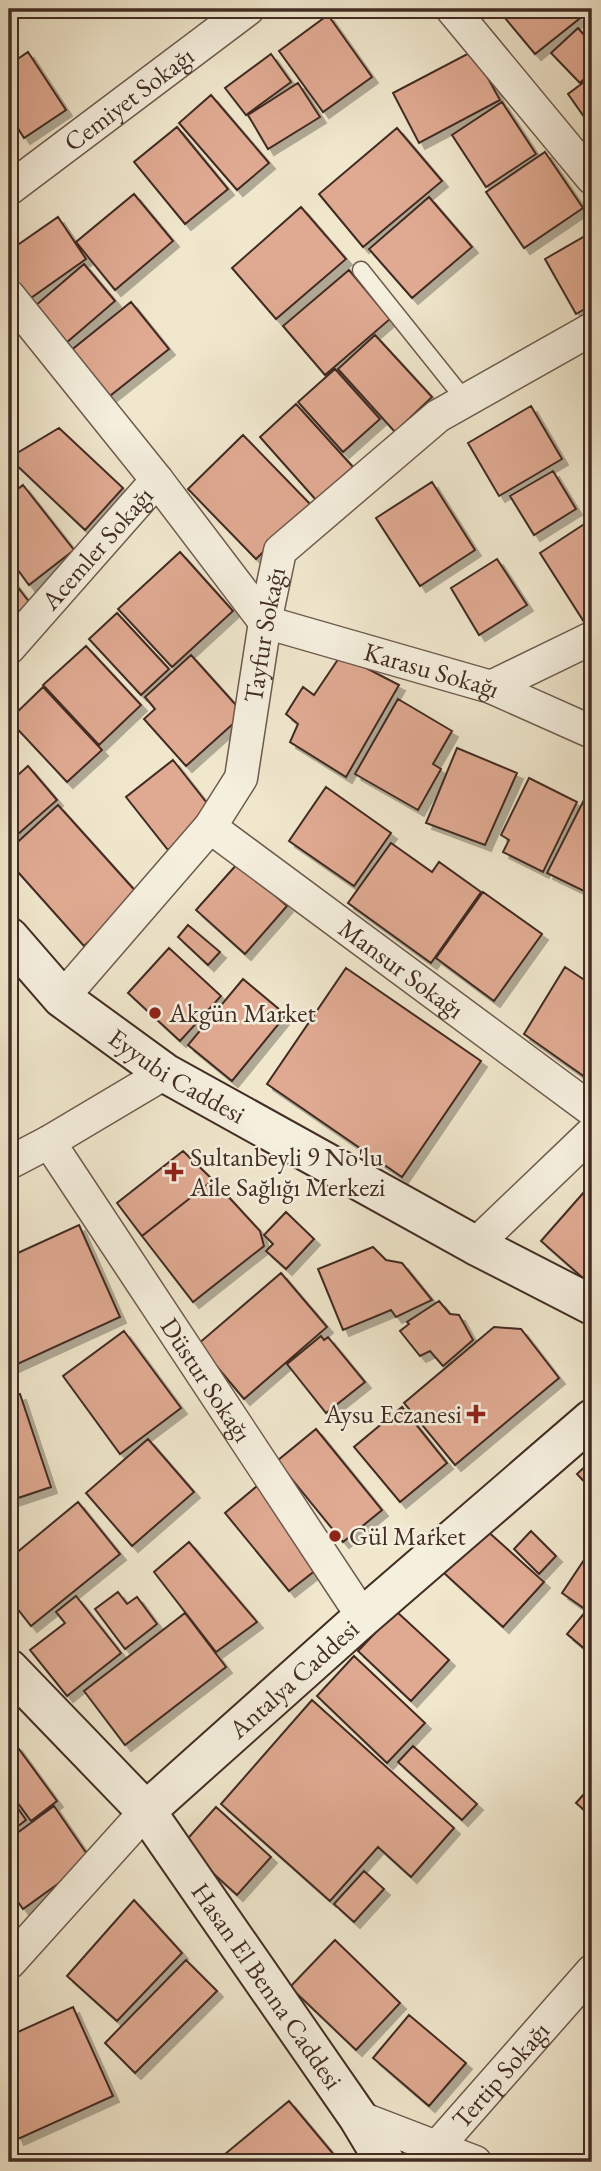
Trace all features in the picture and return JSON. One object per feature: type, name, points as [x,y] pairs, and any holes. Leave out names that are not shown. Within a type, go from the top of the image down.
[{"type":"street","name":"Cemiyet Sokağı","points":[[9,189],[248,9]]},
{"type":"street","points":[[452,9],[592,178]]},
{"type":"street","points":[[9,296],[157,480],[265,622]]},
{"type":"street","name":"Tayfur Sokağı","points":[[62,998],[210,827],[241,778],[265,622],[281,551],[438,416],[592,329]]},
{"type":"street","name":"Acemler Sokağı","points":[[9,648],[157,480]]},
{"type":"street","name":"Karasu Sokağı","points":[[265,622],[491,687],[592,732]]},
{"type":"street","points":[[491,687],[592,638]]},
{"type":"street","name":"Mansur Sokağı","points":[[210,827],[592,1110]]},
{"type":"street","name":"Eyyubi Caddesi","points":[[9,937],[62,998],[165,1073],[475,1245],[592,1305]]},
{"type":"street","points":[[9,1163],[50,1142],[165,1073]]},
{"type":"street","points":[[475,1245],[592,1133]]},
{"type":"street","name":"Düstur Sokağı","points":[[50,1142],[363,1617]]},
{"type":"street","name":"Antalya Caddesi","points":[[145,1811],[363,1617],[592,1419]]},
{"type":"street","points":[[9,1669],[145,1811],[9,1963]]},
{"type":"street","name":"Hasan El Benna Caddesi","points":[[145,1811],[358,2117],[385,2162]]},
{"type":"street","name":"Tertip Sokağı","points":[[437,2147],[592,1971]]},
{"type":"street","points":[[358,2117],[475,2162]]},
{"type":"lane","points":[[361,270],[465,400]]},
{"type":"building","points":[[504,9],[571,9],[579,19],[535,54],[500,12]]},
{"type":"building","points":[[328,15],[372,77],[323,112],[279,51]]},
{"type":"building","points":[[578,28],[592,44],[592,71],[580,83],[551,53]]},
{"type":"building","points":[[473,51],[500,100],[419,143],[393,93]]},
{"type":"building","points":[[28,52],[66,110],[24,138],[9,114],[9,65]]},
{"type":"building","points":[[271,54],[291,82],[246,115],[225,88]]},
{"type":"building","points":[[592,76],[592,128],[568,94]]},
{"type":"building","points":[[298,83],[320,117],[268,149],[248,115]]},
{"type":"building","points":[[211,95],[269,163],[237,190],[179,123]]},
{"type":"building","points":[[502,102],[536,154],[486,187],[452,135]]},
{"type":"building","points":[[177,127],[228,189],[185,224],[134,162]]},
{"type":"building","points":[[397,128],[442,181],[363,247],[319,194]]},
{"type":"building","points":[[545,152],[583,208],[524,248],[486,192]]},
{"type":"building","points":[[134,194],[173,241],[115,290],[76,242]]},
{"type":"building","points":[[429,197],[472,247],[412,298],[369,249]]},
{"type":"building","points":[[301,207],[346,259],[276,319],[232,268]]},
{"type":"building","points":[[58,217],[86,259],[28,300],[9,272],[9,251]]},
{"type":"building","points":[[592,232],[592,305],[576,314],[545,259]]},
{"type":"building","points":[[84,264],[115,301],[66,343],[35,306]]},
{"type":"building","points":[[349,270],[390,319],[325,375],[283,326]]},
{"type":"building","points":[[131,302],[169,349],[106,399],[69,352]]},
{"type":"building","points":[[375,335],[432,397],[395,432],[338,369]]},
{"type":"building","points":[[335,369],[380,419],[343,452],[298,402]]},
{"type":"building","points":[[296,404],[353,467],[316,500],[260,437]]},
{"type":"building","points":[[531,406],[562,459],[499,496],[468,443]]},
{"type":"building","points":[[59,428],[123,488],[85,530],[9,458]]},
{"type":"building","points":[[243,435],[311,505],[256,559],[188,489]]},
{"type":"building","points":[[553,471],[576,509],[534,535],[510,496]]},
{"type":"building","points":[[432,482],[475,550],[420,586],[376,518]]},
{"type":"building","points":[[23,485],[74,550],[29,585],[9,558],[9,496]]},
{"type":"building","points":[[592,519],[592,621],[586,625],[540,553]]},
{"type":"building","points":[[180,552],[233,611],[172,667],[118,609]]},
{"type":"building","points":[[497,559],[527,605],[479,635],[451,588]]},
{"type":"building","points":[[9,576],[30,603],[9,620]]},
{"type":"building","points":[[117,613],[169,669],[141,695],[89,639]]},
{"type":"building","points":[[86,646],[141,705],[99,745],[43,685]]},
{"type":"building","points":[[191,655],[244,714],[186,766],[144,719],[155,709],[145,697]]},
{"type":"building","points":[[341,655],[399,685],[346,777],[290,742],[298,724],[286,714],[303,687],[314,695]]},
{"type":"building","points":[[43,687],[102,750],[67,782],[9,720]]},
{"type":"building","points":[[398,699],[452,731],[433,764],[441,769],[418,810],[355,774]]},
{"type":"building","points":[[457,748],[517,773],[485,845],[426,823]]},
{"type":"building","points":[[173,760],[214,812],[168,850],[126,797]]},
{"type":"building","points":[[28,766],[57,800],[9,842],[9,783]]},
{"type":"building","points":[[529,778],[577,802],[543,872],[503,852],[509,840],[501,835]]},
{"type":"building","points":[[326,787],[391,833],[354,886],[289,841]]},
{"type":"building","points":[[587,794],[592,797],[590,894],[547,873]]},
{"type":"building","points":[[58,805],[139,895],[84,946],[9,862],[9,850]]},
{"type":"building","points":[[391,843],[432,872],[439,862],[481,892],[431,963],[348,903]]},
{"type":"building","points":[[238,863],[287,906],[245,954],[196,910]]},
{"type":"building","points":[[483,892],[542,934],[494,1001],[436,958]]},
{"type":"building","points":[[188,925],[220,952],[208,965],[178,937]]},
{"type":"building","points":[[169,948],[221,996],[180,1041],[128,993]]},
{"type":"building","points":[[565,967],[592,985],[592,1082],[524,1034]]},
{"type":"building","points":[[346,968],[481,1061],[402,1177],[267,1084]]},
{"type":"building","points":[[243,979],[286,1015],[232,1081],[188,1045]]},
{"type":"building","points":[[183,1151],[213,1180],[142,1236],[117,1203]]},
{"type":"building","points":[[213,1180],[260,1231],[264,1246],[193,1302],[142,1236]]},
{"type":"building","points":[[592,1183],[592,1286],[541,1241]]},
{"type":"building","points":[[286,1212],[314,1239],[286,1269],[266,1251],[273,1244],[264,1235]]},
{"type":"building","points":[[79,1225],[120,1317],[11,1367],[9,1257]]},
{"type":"building","points":[[373,1247],[386,1260],[402,1263],[432,1300],[396,1317],[391,1310],[343,1330],[318,1269]]},
{"type":"building","points":[[281,1273],[327,1327],[244,1399],[198,1344]]},
{"type":"building","points":[[439,1301],[450,1314],[459,1315],[473,1340],[443,1366],[430,1351],[420,1356],[400,1331],[409,1324],[407,1322]]},
{"type":"building","points":[[494,1327],[521,1329],[559,1378],[455,1465],[404,1403]]},
{"type":"building","points":[[124,1331],[181,1408],[120,1454],[63,1376]]},
{"type":"building","points":[[321,1336],[324,1340],[328,1337],[365,1382],[326,1413],[287,1364]]},
{"type":"building","points":[[20,1394],[51,1487],[9,1501],[9,1397]]},
{"type":"building","points":[[402,1407],[447,1463],[400,1502],[354,1447]]},
{"type":"building","points":[[316,1429],[382,1510],[343,1542],[277,1461]]},
{"type":"building","points":[[148,1439],[194,1492],[132,1546],[86,1493]]},
{"type":"building","points":[[592,1460],[592,1490],[577,1474]]},
{"type":"building","points":[[257,1486],[321,1566],[289,1591],[225,1513]]},
{"type":"building","points":[[78,1502],[120,1554],[31,1626],[9,1598],[9,1559]]},
{"type":"building","points":[[485,1529],[544,1582],[503,1627],[444,1573]]},
{"type":"building","points":[[531,1531],[556,1556],[539,1574],[514,1549]]},
{"type":"building","points":[[189,1542],[257,1622],[216,1652],[154,1572]]},
{"type":"building","points":[[592,1548],[592,1614],[562,1593]]},
{"type":"building","points":[[118,1592],[127,1604],[137,1597],[157,1624],[125,1649],[95,1609]]},
{"type":"building","points":[[76,1596],[121,1653],[67,1696],[30,1650],[65,1623],[56,1612]]},
{"type":"building","points":[[396,1611],[449,1660],[411,1701],[358,1651]]},
{"type":"building","points":[[586,1611],[592,1617],[592,1655],[567,1634]]},
{"type":"building","points":[[185,1613],[226,1667],[125,1745],[84,1691]]},
{"type":"building","points":[[354,1656],[425,1723],[387,1763],[317,1696]]},
{"type":"building","points":[[312,1700],[454,1828],[411,1877],[378,1847],[330,1901],[221,1804]]},
{"type":"building","points":[[16,1745],[57,1801],[31,1821],[12,1795],[15,1793],[9,1784],[9,1751]]},
{"type":"building","points":[[413,1746],[477,1804],[462,1820],[398,1762]]},
{"type":"building","points":[[9,1784],[15,1793],[10,1797],[26,1820],[9,1833]]},
{"type":"building","points":[[592,1785],[592,1817],[576,1803]]},
{"type":"building","points":[[54,1806],[91,1860],[23,1909],[9,1889],[9,1839]]},
{"type":"building","points":[[216,1807],[271,1857],[237,1895],[182,1845]]},
{"type":"building","points":[[364,1871],[384,1889],[354,1922],[334,1904]]},
{"type":"building","points":[[134,1900],[182,1953],[117,2021],[67,1976]]},
{"type":"building","points":[[335,1940],[400,2003],[356,2050],[290,1987]]},
{"type":"building","points":[[186,1960],[217,1991],[135,2073],[105,2043]]},
{"type":"building","points":[[592,1993],[592,2013],[582,2004]]},
{"type":"building","points":[[73,2007],[113,2096],[18,2139],[9,2119],[9,2036]]},
{"type":"building","points":[[409,2015],[466,2063],[429,2106],[373,2058]]},
{"type":"building","points":[[289,2101],[340,2162],[232,2162],[225,2154]]},
{"type":"place","name":"Akgün Market","points":[[155,1013]]},
{"type":"place","name":"Sultanbeyli 9 No'lu Aile Sağlığı Merkezi","points":[[174,1172]]},
{"type":"place","name":"Aysu Eczanesi","points":[[476,1414]]},
{"type":"place","name":"Gül Market","points":[[335,1536]]}]
